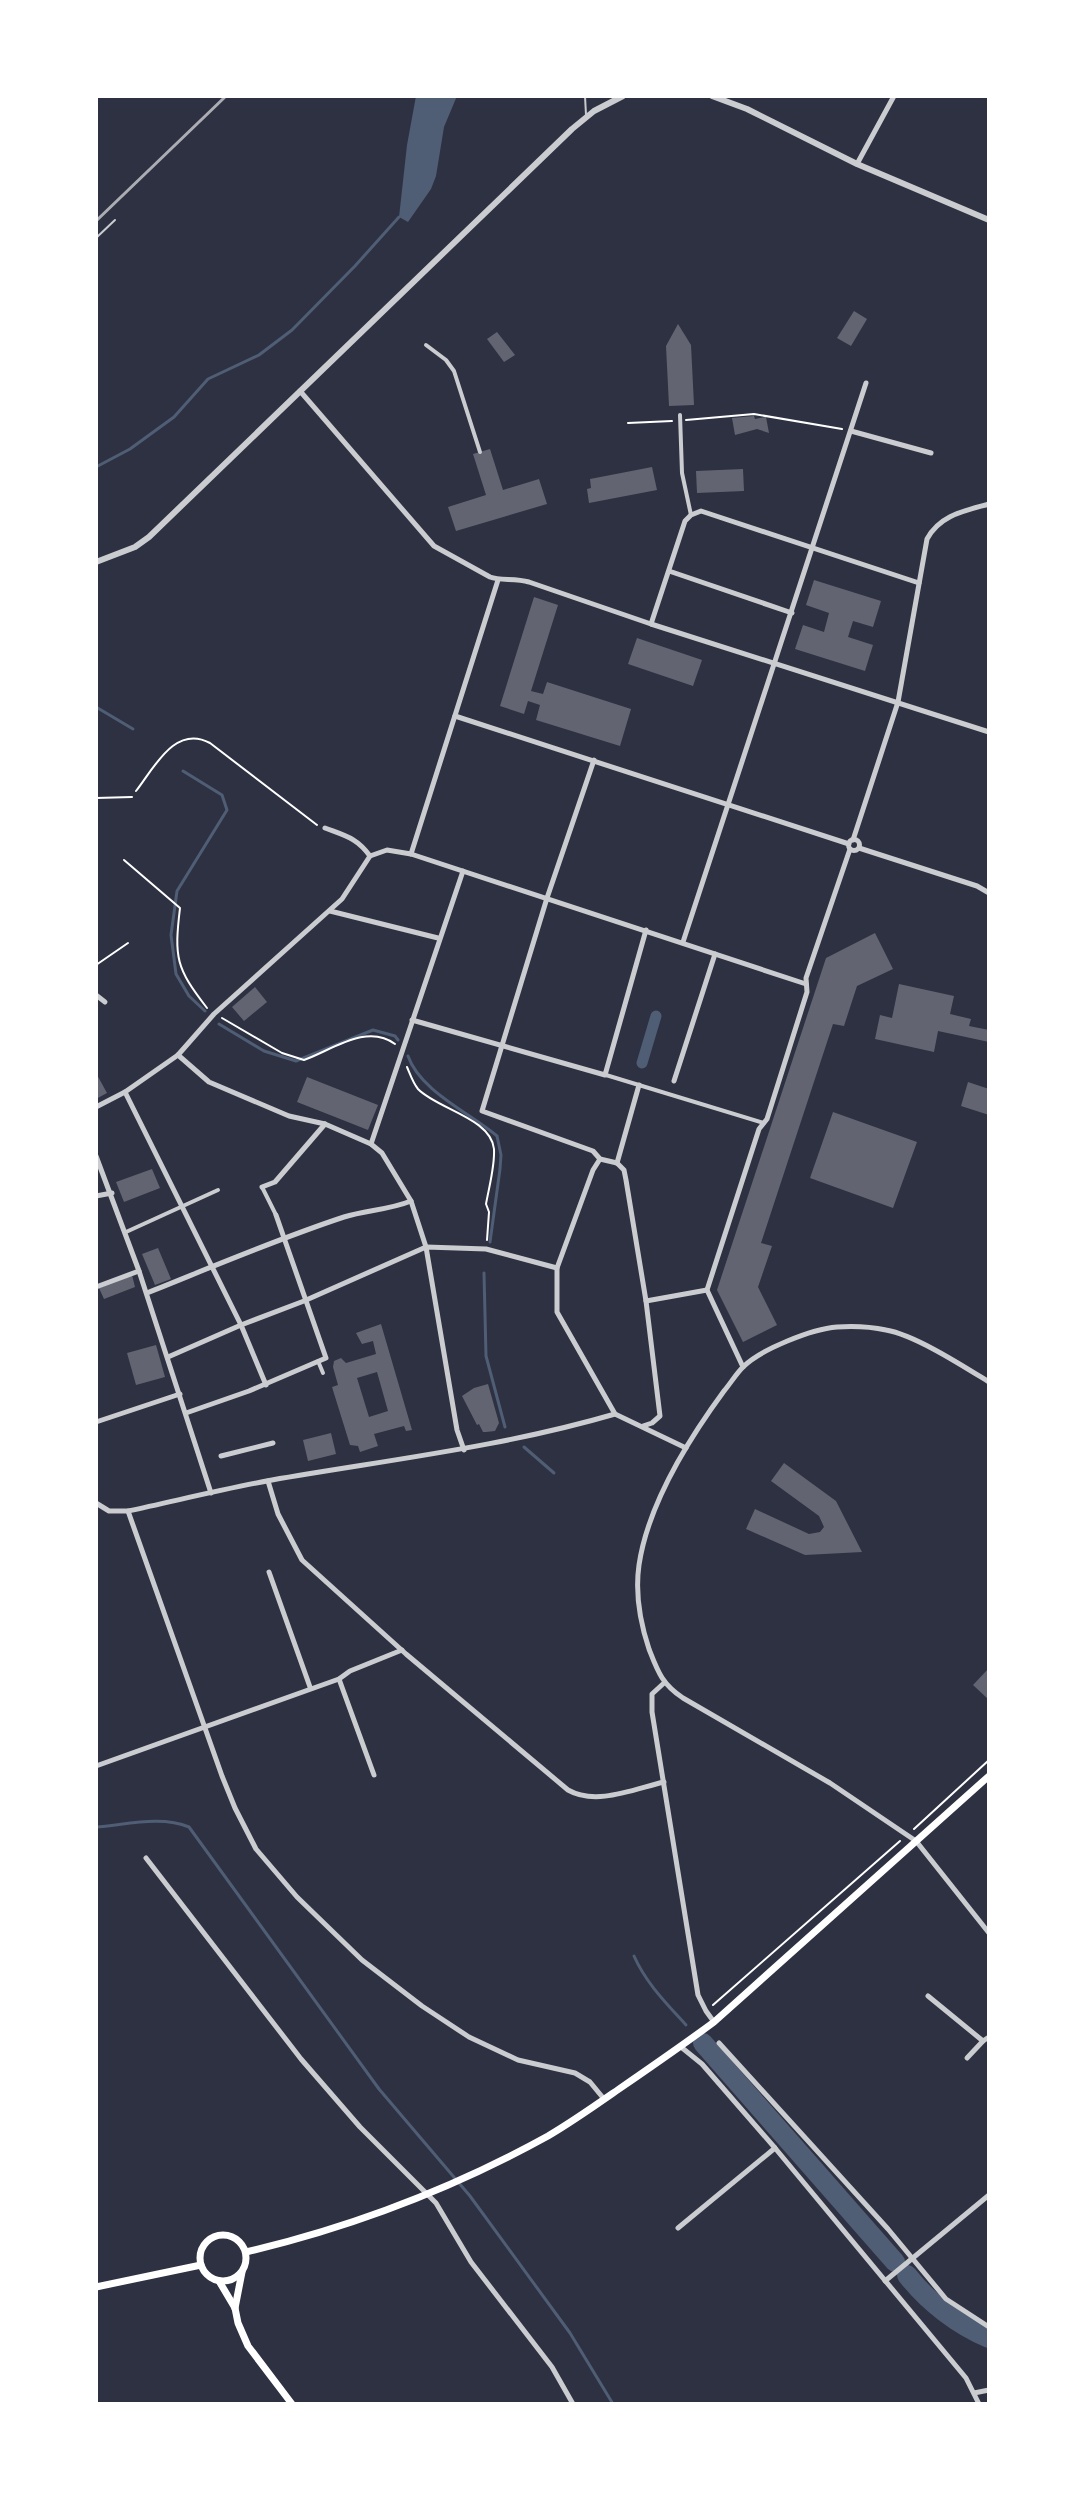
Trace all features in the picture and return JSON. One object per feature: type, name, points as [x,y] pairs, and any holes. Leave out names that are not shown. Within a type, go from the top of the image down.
[{"type":"main road","points":[[246,2252],[309,2237],[410,2202],[447,2187],[550,2135],[714,2022],[989,1776]]},
{"type":"main road","points":[[235,2308],[246,2252],[231,2236],[217,2236],[205,2244],[200,2257],[209,2277],[219,2281],[230,2280],[242,2272]]},
{"type":"main road","points":[[96,2287],[201,2265]]},
{"type":"main road","points":[[219,2281],[235,2308],[248,2346],[292,2404]]},
{"type":"street","points":[[96,562],[135,547],[149,537],[587,117],[623,96]]},
{"type":"street","points":[[712,96],[747,109],[857,164],[989,220]]},
{"type":"street","points":[[857,164],[894,96]]},
{"type":"street","points":[[426,345],[446,360],[454,371],[480,452]]},
{"type":"street","points":[[683,942],[866,383]]},
{"type":"street","points":[[300,391],[434,546],[498,580],[509,578],[529,582],[989,732]]},
{"type":"street","points":[[680,415],[682,473],[691,515]]},
{"type":"street","points":[[851,431],[931,453]]},
{"type":"street","points":[[743,1367],[707,1290],[807,992],[806,978],[898,702],[927,539],[936,525],[949,517],[989,504]]},
{"type":"street","points":[[651,624],[685,521],[701,511],[919,583]]},
{"type":"street","points":[[669,571],[792,613]]},
{"type":"street","points":[[411,854],[498,580]]},
{"type":"street","points":[[455,716],[851,844],[855,850],[859,848],[977,886],[989,893]]},
{"type":"street","points":[[594,760],[547,898],[482,1111],[593,1151],[600,1159],[617,1163],[624,1170],[646,1301],[660,1416],[642,1427]]},
{"type":"street","points":[[325,828],[355,839],[370,856]]},
{"type":"street","points":[[851,844],[858,841],[859,848]]},
{"type":"street","points":[[96,1107],[125,1092],[178,1055],[214,1014],[345,895],[370,856],[387,850],[411,854],[806,984]]},
{"type":"street","points":[[371,1144],[463,871]]},
{"type":"street","points":[[329,911],[438,938]]},
{"type":"street","points":[[605,1075],[646,930]]},
{"type":"street","points":[[670,1094],[715,954]]},
{"type":"street","points":[[96,995],[105,1002]]},
{"type":"street","points":[[412,1020],[764,1123]]},
{"type":"street","points":[[178,1055],[209,1082],[289,1116],[325,1124],[371,1144],[382,1153],[411,1201],[426,1247],[457,1430],[464,1450]]},
{"type":"street","points":[[617,1163],[639,1085]]},
{"type":"street","points":[[125,1092],[241,1325],[266,1387]]},
{"type":"street","points":[[186,1413],[266,1387],[326,1358],[276,1215],[262,1187],[275,1182],[325,1124]]},
{"type":"street","points":[[96,1156],[147,1293],[211,1493]]},
{"type":"street","points":[[600,1159],[593,1170],[557,1268],[557,1312],[615,1414],[686,1448]]},
{"type":"street","points":[[126,1232],[218,1190]]},
{"type":"street","points":[[96,1196],[112,1193]]},
{"type":"street","points":[[147,1293],[249,1250],[348,1216],[393,1209],[411,1201]]},
{"type":"street","points":[[168,1357],[426,1247],[486,1249],[557,1268]]},
{"type":"street","points":[[96,1287],[139,1271]]},
{"type":"street","points":[[646,1301],[707,1290]]},
{"type":"street","points":[[989,1382],[916,1341],[888,1330],[836,1327],[786,1342],[743,1367],[692,1434],[659,1503],[639,1565],[638,1598],[641,1621],[664,1683],[683,1698],[830,1783],[916,1841],[989,1933]]},
{"type":"street","points":[[318,1361],[323,1373]]},
{"type":"street","points":[[96,1422],[180,1394]]},
{"type":"street","points":[[97,1507],[109,1511],[128,1511],[268,1481],[464,1450],[615,1414]]},
{"type":"street","points":[[221,1456],[282,1442]]},
{"type":"street","points":[[268,1481],[278,1514],[302,1560],[402,1650],[573,1793],[594,1798],[664,1782]]},
{"type":"street","points":[[128,1511],[235,1808],[256,1849],[331,1931],[362,1960],[422,2006],[504,2055],[575,2073],[590,2082],[604,2099]]},
{"type":"street","points":[[269,1572],[310,1687]]},
{"type":"street","points":[[96,1766],[339,1679],[350,1671],[402,1650]]},
{"type":"street","points":[[339,1679],[374,1775]]},
{"type":"street","points":[[664,1683],[652,1694],[651,1702],[695,1980],[698,1995],[714,2022]]},
{"type":"street","points":[[146,1858],[301,2059],[360,2127],[428,2195],[471,2262],[552,2367],[573,2404]]},
{"type":"street","points":[[928,1996],[986,2039],[967,2058]]},
{"type":"street","points":[[719,2043],[888,2229],[946,2299],[989,2327]]},
{"type":"street","points":[[681,2047],[702,2064],[775,2148],[966,2378],[979,2404]]},
{"type":"street","points":[[678,2228],[775,2148]]},
{"type":"street","points":[[885,2281],[989,2195]]},
{"type":"street","points":[[974,2393],[989,2390]]},
{"type":"lane","points":[[585,96],[587,117]]},
{"type":"lane","points":[[96,238],[115,220]]},
{"type":"path","points":[[688,420],[754,414],[851,431]]},
{"type":"path","points":[[628,423],[673,421]]},
{"type":"path","points":[[136,791],[173,743],[198,737],[312,822],[325,828]]},
{"type":"path","points":[[96,798],[132,797]]},
{"type":"path","points":[[124,860],[180,908],[176,943],[179,967],[208,1009]]},
{"type":"path","points":[[96,965],[128,943]]},
{"type":"path","points":[[214,1014],[282,1053],[304,1060],[370,1035],[393,1041],[402,1053],[417,1088],[478,1125],[492,1139],[494,1152],[486,1204],[489,1212],[486,1249]]},
{"type":"path","points":[[706,2011],[989,1760]]},
{"type":"water","points":[[416,96],[457,96],[444,127],[431,189],[408,222],[399,217]]},
{"type":"building","points":[[854,311],[867,319],[851,346],[837,338]]},
{"type":"building","points":[[678,324],[691,345],[694,405],[669,406],[666,346]]},
{"type":"building","points":[[497,332],[515,355],[504,362],[487,339]]},
{"type":"building","points":[[754,416],[755,419],[766,417],[769,433],[757,429],[735,435],[732,418]]},
{"type":"building","points":[[490,449],[503,490],[539,479],[547,504],[456,531],[448,507],[486,495],[473,454]]},
{"type":"building","points":[[652,467],[657,490],[589,503],[587,489],[591,488],[590,479]]},
{"type":"building","points":[[743,469],[744,491],[697,493],[696,471]]},
{"type":"building","points":[[814,580],[881,601],[873,627],[853,621],[848,637],[873,645],[865,671],[795,649],[803,625],[824,632],[829,613],[806,605]]},
{"type":"building","points":[[534,597],[558,605],[531,691],[543,694],[547,682],[631,709],[620,746],[536,720],[540,705],[528,701],[524,714],[500,706]]},
{"type":"building","points":[[637,638],[702,660],[693,686],[628,664]]},
{"type":"building","points":[[875,933],[893,969],[857,986],[844,1026],[833,1024],[761,1243],[772,1246],[758,1287],[777,1325],[743,1342],[717,1290],[826,958]]},
{"type":"building","points":[[899,984],[954,996],[950,1014],[971,1019],[969,1026],[989,1030],[989,1042],[938,1031],[934,1052],[875,1039],[880,1015],[892,1018]]},
{"type":"building","points":[[255,987],[267,1002],[244,1021],[232,1007]]},
{"type":"building","points":[[96,1073],[107,1093],[96,1099]]},
{"type":"building","points":[[307,1077],[378,1105],[368,1130],[297,1102]]},
{"type":"building","points":[[968,1082],[989,1089],[989,1115],[961,1106]]},
{"type":"building","points":[[833,1112],[917,1142],[893,1208],[810,1178]]},
{"type":"building","points":[[152,1169],[160,1188],[124,1202],[116,1182]]},
{"type":"building","points":[[158,1248],[171,1279],[155,1285],[142,1254]]},
{"type":"building","points":[[132,1275],[135,1287],[104,1299],[99,1288]]},
{"type":"building","points":[[381,1324],[412,1430],[406,1431],[404,1426],[374,1434],[378,1446],[360,1452],[358,1446],[350,1445],[332,1387],[338,1385],[334,1361],[341,1358],[346,1363],[376,1354],[373,1341],[362,1344],[356,1333]],"holes":[[[377,1372],[388,1411],[369,1417],[357,1378]]]},
{"type":"building","points":[[156,1345],[165,1377],[136,1385],[127,1353]]},
{"type":"building","points":[[488,1384],[499,1423],[495,1431],[483,1432],[462,1396]]},
{"type":"building","points":[[331,1433],[336,1454],[308,1461],[303,1440]]},
{"type":"building","points":[[784,1463],[836,1501],[862,1552],[805,1555],[746,1529],[755,1509],[809,1534],[820,1532],[824,1527],[819,1516],[771,1481]]},
{"type":"building","points":[[989,1668],[989,1700],[973,1685]]},
{"type":"waterway","points":[[96,467],[130,449],[174,417],[208,379],[259,355],[292,330],[399,217]]},
{"type":"waterway","points":[[96,707],[133,729]]},
{"type":"waterway","points":[[183,771],[222,795],[227,810],[177,891],[171,935],[176,974],[189,996],[205,1011]]},
{"type":"waterway","points":[[642,1063],[656,1016]]},
{"type":"waterway","points":[[219,1024],[264,1051],[296,1061],[373,1030],[395,1036],[398,1040]]},
{"type":"waterway","points":[[408,1056],[414,1069],[434,1091],[497,1136],[501,1155],[490,1242]]},
{"type":"waterway","points":[[484,1273],[486,1356],[505,1427]]},
{"type":"waterway","points":[[524,1447],[554,1473]]},
{"type":"waterway","points":[[96,1827],[155,1821],[189,1827],[379,2089],[470,2196],[570,2333],[613,2404]]},
{"type":"waterway","points":[[634,1956],[650,1984],[686,2025]]},
{"type":"waterway","points":[[703,2043],[895,2262]]},
{"type":"waterway","points":[[907,2275],[944,2312],[989,2338]]},
{"type":"railway","points":[[96,221],[226,96]]}]
